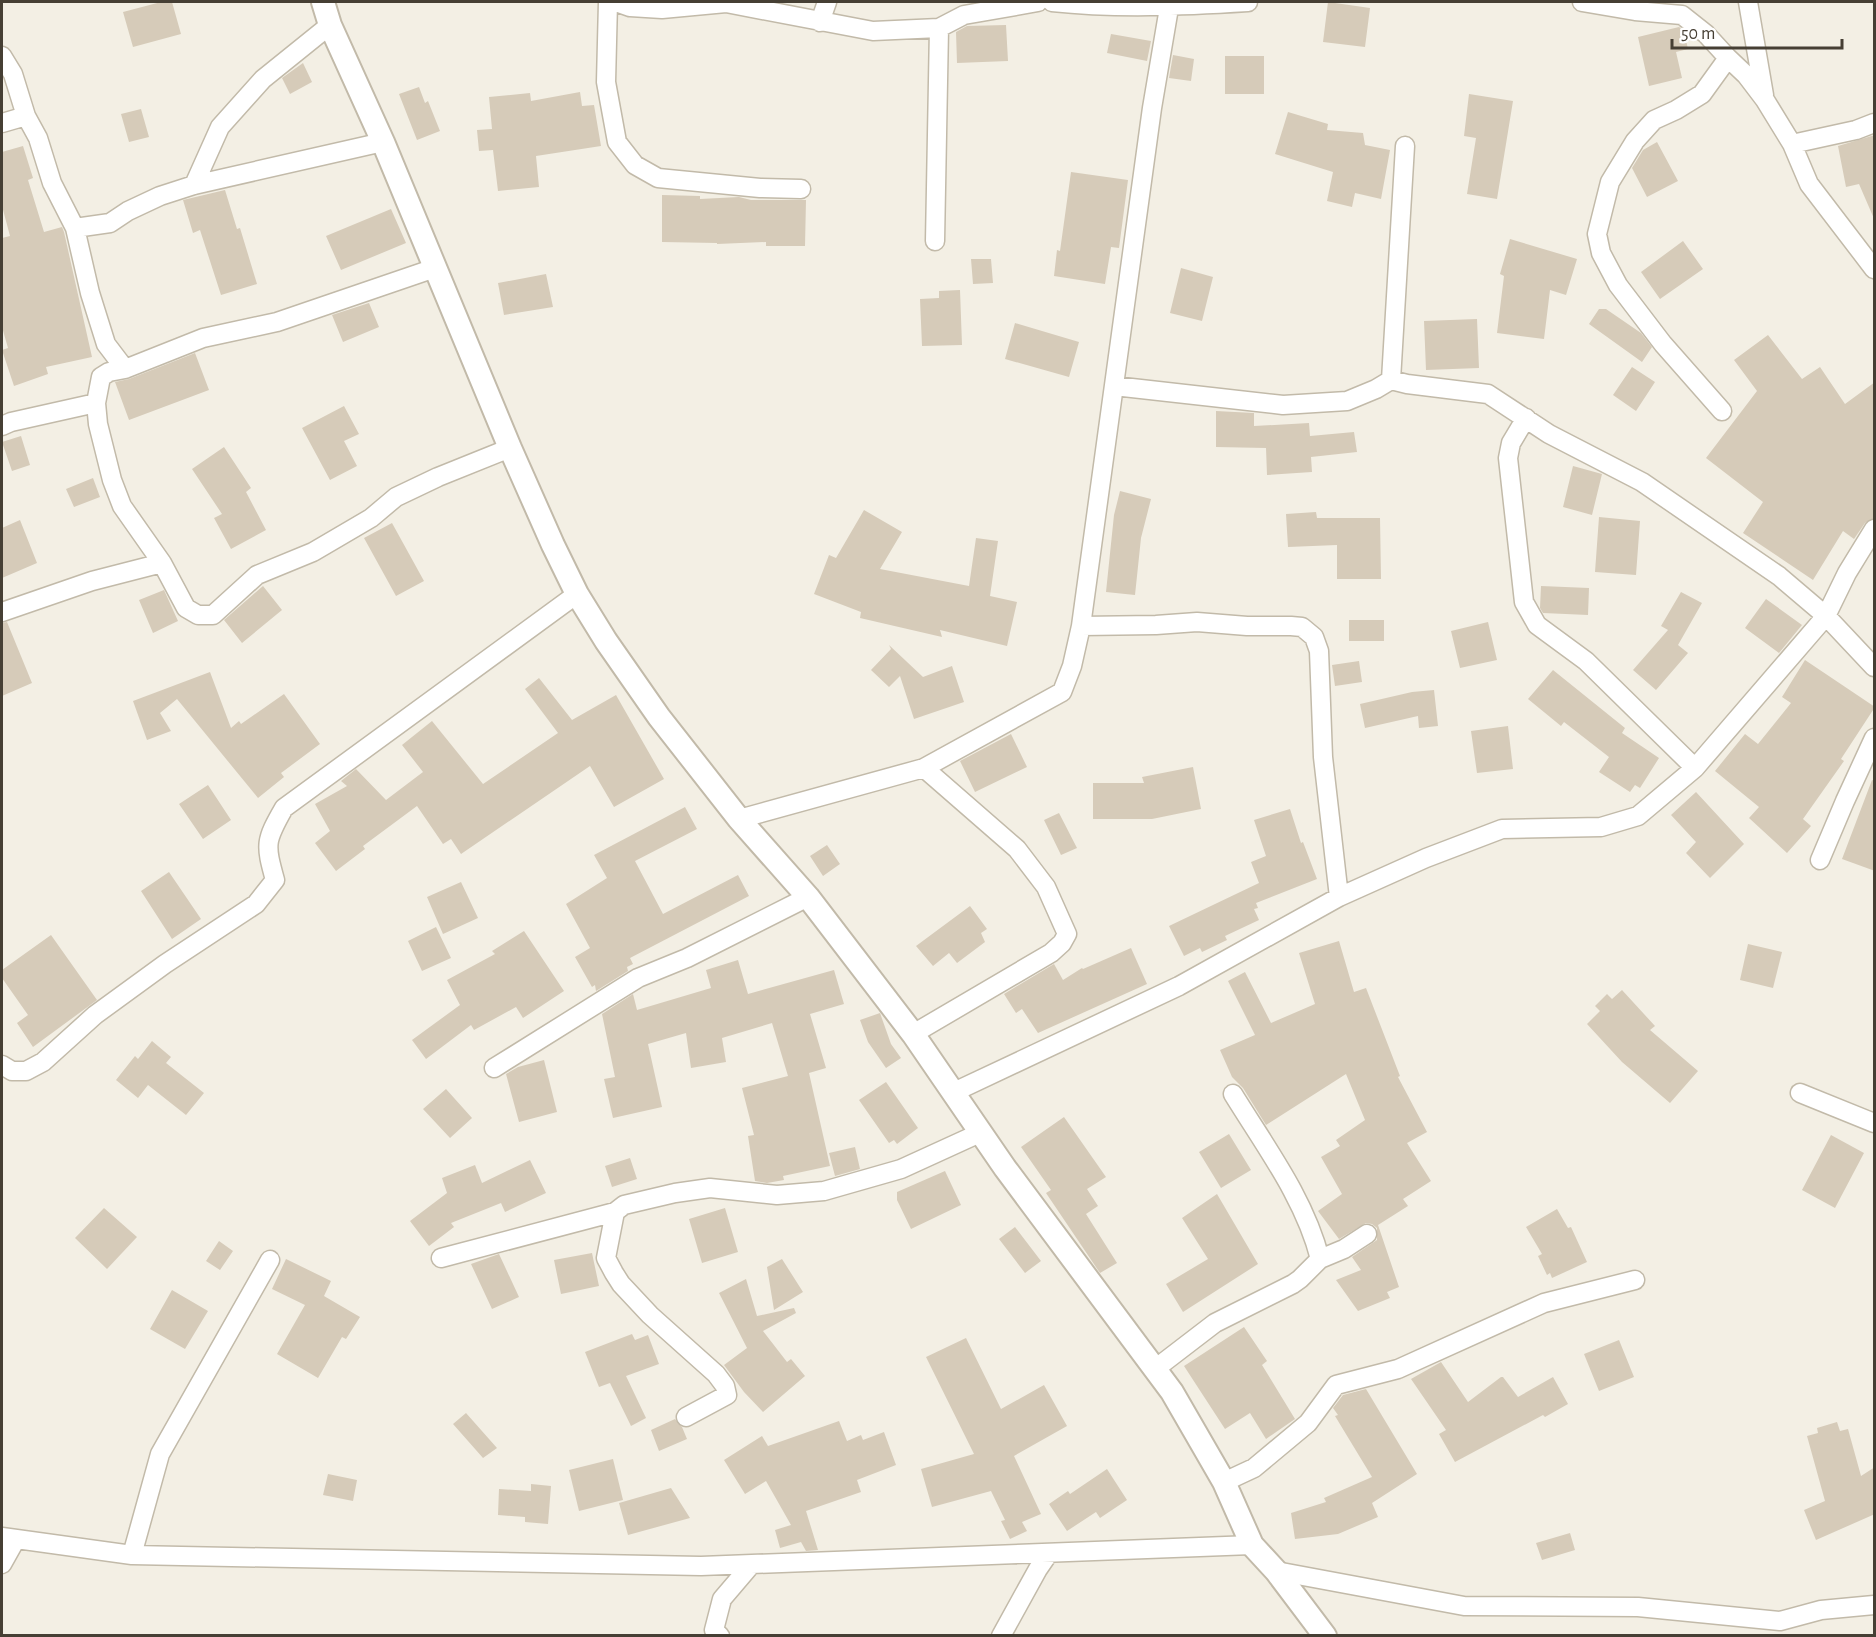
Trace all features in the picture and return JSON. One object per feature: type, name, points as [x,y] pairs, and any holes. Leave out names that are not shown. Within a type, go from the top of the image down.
[{"type":"street","points":[[323,2],[330,25],[383,142],[510,448],[577,594],[606,641],[659,717],[739,819],[808,897],[912,1034],[1005,1168],[1172,1392],[1224,1482],[1252,1545],[1276,1571],[1325,1635]]},
{"type":"street","points":[[608,2],[606,82],[617,142],[635,165],[658,178],[760,188],[801,189]]},
{"type":"street","points":[[616,2],[630,7],[662,9],[726,3],[873,32],[939,28],[964,15],[1038,2]]},
{"type":"street","points":[[820,22],[827,2]]},
{"type":"street","points":[[1052,2],[1078,4],[1248,2]]},
{"type":"street","points":[[1582,2],[1635,11],[1682,15],[1706,34],[1746,75],[1765,100],[1792,144],[1809,184],[1875,269]]},
{"type":"street","points":[[1748,2],[1765,100]]},
{"type":"street","points":[[739,819],[924,768],[1062,692],[1072,666],[1081,626],[1152,108],[1169,4]]},
{"type":"street","points":[[194,185],[220,127],[263,79],[330,25]]},
{"type":"street","points":[[935,241],[939,28]]},
{"type":"street","points":[[2,56],[13,74],[27,116],[38,138],[52,183],[75,228],[90,293],[106,344],[125,369]]},
{"type":"street","points":[[1722,411],[1663,344],[1618,285],[1601,253],[1597,234],[1610,182],[1635,141],[1654,120],[1702,94],[1728,58]]},
{"type":"street","points":[[2,123],[27,116]]},
{"type":"street","points":[[1792,144],[1856,130],[1875,123]]},
{"type":"street","points":[[75,228],[110,223],[128,211],[160,196],[194,185],[383,142]]},
{"type":"street","points":[[1391,380],[1404,146]]},
{"type":"street","points":[[435,268],[277,322],[202,338],[101,377],[96,403],[98,424],[112,480],[122,506],[162,563],[186,608],[198,615],[213,615],[257,575],[313,552],[371,518],[396,497],[510,448]]},
{"type":"street","points":[[1114,386],[1283,405],[1347,401],[1391,380],[1488,394],[1549,434],[1642,482],[1779,576],[1826,616],[1875,667]]},
{"type":"street","points":[[2,426],[10,422],[96,403]]},
{"type":"street","points":[[1526,418],[1511,443],[1508,458],[1524,602],[1537,625],[1586,661],[1695,768]]},
{"type":"street","points":[[954,1092],[1179,986],[1339,897],[1426,858],[1502,829],[1601,827],[1638,816],[1695,768],[1826,616],[1847,573],[1875,529]]},
{"type":"street","points":[[2,612],[110,575],[162,563]]},
{"type":"street","points":[[2,1065],[12,1071],[26,1071],[43,1062],[94,1015],[165,964],[256,904],[274,880],[267,851],[269,835],[284,808],[577,594]]},
{"type":"street","points":[[1081,626],[1197,622],[1247,626],[1291,626],[1302,627],[1314,637],[1319,651],[1323,757],[1339,897]]},
{"type":"street","points":[[1820,860],[1875,738]]},
{"type":"street","points":[[912,1034],[1051,953],[1062,943],[1067,934],[1046,887],[1017,849],[924,768]]},
{"type":"street","points":[[494,1068],[638,978],[687,958],[808,897]]},
{"type":"street","points":[[1233,1094],[1298,1200],[1315,1240],[1320,1259]]},
{"type":"street","points":[[1800,1094],[1875,1123]]},
{"type":"street","points":[[441,1258],[615,1212],[624,1205],[675,1193],[710,1188],[777,1196],[824,1191],[901,1169],[982,1132]]},
{"type":"street","points":[[615,1212],[606,1258],[614,1273],[650,1315],[716,1374],[727,1391],[727,1395],[718,1401],[686,1418]]},
{"type":"street","points":[[1155,1369],[1215,1323],[1300,1279],[1320,1259],[1344,1249],[1367,1234]]},
{"type":"street","points":[[132,1555],[160,1454],[270,1260]]},
{"type":"street","points":[[1224,1482],[1254,1468],[1308,1423],[1336,1385],[1398,1368],[1544,1303],[1635,1280]]},
{"type":"street","points":[[2,1564],[9,1538],[132,1555],[689,1566],[1252,1545]]},
{"type":"street","points":[[1001,1635],[1049,1553]]},
{"type":"street","points":[[720,1635],[714,1630],[722,1599],[751,1565]]},
{"type":"street","points":[[1276,1571],[1464,1606],[1638,1607],[1780,1621],[1821,1610],[1875,1605]]},
{"type":"building","points":[[161,2],[172,2],[181,34],[133,47],[123,12]]},
{"type":"building","points":[[1328,2],[1370,8],[1365,47],[1323,42]]},
{"type":"building","points":[[1006,25],[1008,61],[957,63],[956,32],[967,26]]},
{"type":"building","points":[[1679,27],[1684,31],[1688,49],[1676,52],[1682,78],[1649,86],[1638,37]]},
{"type":"building","points":[[1111,34],[1151,41],[1147,61],[1107,53]]},
{"type":"building","points":[[1173,55],[1194,59],[1191,81],[1169,78]]},
{"type":"building","points":[[1225,56],[1264,56],[1264,94],[1225,94]]},
{"type":"building","points":[[303,63],[312,82],[290,94],[282,78]]},
{"type":"building","points":[[419,87],[425,103],[428,101],[440,131],[417,140],[399,94]]},
{"type":"building","points":[[580,92],[582,106],[594,105],[601,146],[536,156],[539,187],[498,191],[493,150],[479,151],[477,130],[492,129],[489,97],[530,93],[531,101]]},
{"type":"building","points":[[1469,94],[1513,101],[1497,199],[1467,194],[1476,138],[1464,136]]},
{"type":"building","points":[[141,109],[149,137],[129,142],[121,114]]},
{"type":"building","points":[[1288,112],[1328,124],[1327,130],[1363,133],[1365,145],[1390,150],[1381,199],[1355,193],[1352,207],[1327,201],[1333,172],[1275,154]]},
{"type":"building","points":[[1875,135],[1875,221],[1859,184],[1846,187],[1838,146]]},
{"type":"building","points":[[1657,142],[1678,181],[1647,197],[1632,168],[1643,150]]},
{"type":"building","points":[[23,146],[33,178],[28,180],[44,232],[62,227],[64,232],[92,357],[46,367],[48,374],[14,386],[2,350],[8,348],[2,327],[2,238],[10,236],[2,206],[2,152]]},
{"type":"building","points":[[1071,172],[1128,180],[1119,248],[1111,247],[1105,284],[1054,276],[1057,250],[1060,251]]},
{"type":"building","points":[[225,190],[237,229],[240,228],[257,284],[221,295],[200,230],[193,233],[183,200]]},
{"type":"building","points":[[662,195],[700,196],[700,199],[739,197],[751,200],[806,200],[805,246],[766,246],[766,242],[717,244],[662,242]]},
{"type":"building","points":[[391,209],[406,243],[341,270],[326,236]]},
{"type":"building","points":[[1510,239],[1577,259],[1566,295],[1550,290],[1544,339],[1497,333],[1504,276],[1500,274]]},
{"type":"building","points":[[1683,241],[1703,269],[1660,299],[1641,272]]},
{"type":"building","points":[[971,259],[991,259],[993,283],[973,284]]},
{"type":"building","points":[[1181,268],[1213,277],[1202,321],[1170,313]]},
{"type":"building","points":[[546,274],[553,307],[504,315],[498,283]]},
{"type":"building","points":[[960,290],[962,345],[922,346],[920,299],[939,298],[939,291]]},
{"type":"building","points":[[369,303],[379,327],[343,342],[332,315]]},
{"type":"building","points":[[1599,309],[1606,309],[1641,333],[1652,347],[1642,362],[1589,324]]},
{"type":"building","points":[[1477,319],[1479,368],[1426,370],[1424,321]]},
{"type":"building","points":[[1015,323],[1079,342],[1069,377],[1005,359]]},
{"type":"building","points":[[1768,335],[1802,379],[1820,367],[1845,404],[1875,382],[1875,518],[1865,523],[1854,539],[1843,531],[1813,580],[1743,533],[1763,502],[1706,458],[1757,391],[1734,360]]},
{"type":"building","points":[[195,353],[209,390],[129,420],[115,382],[129,379]]},
{"type":"building","points":[[1632,367],[1655,382],[1636,411],[1613,395]]},
{"type":"building","points":[[344,406],[359,434],[344,441],[357,466],[330,480],[302,428]]},
{"type":"building","points":[[1216,411],[1254,413],[1254,426],[1309,423],[1310,436],[1354,432],[1357,452],[1311,457],[1312,472],[1267,475],[1266,448],[1216,447]]},
{"type":"building","points":[[21,436],[30,465],[12,471],[2,442]]},
{"type":"building","points":[[224,447],[251,488],[246,492],[266,530],[231,549],[214,518],[222,514],[192,469]]},
{"type":"building","points":[[1573,466],[1602,474],[1592,515],[1563,507]]},
{"type":"building","points":[[93,478],[100,497],[74,507],[66,489]]},
{"type":"building","points":[[1120,491],[1151,499],[1141,538],[1135,595],[1106,592],[1114,515]]},
{"type":"building","points":[[864,510],[902,532],[880,569],[969,586],[976,538],[998,541],[990,596],[1017,602],[1007,646],[940,630],[942,637],[860,618],[861,612],[814,594],[829,555],[836,558]]},
{"type":"building","points":[[1316,512],[1317,518],[1380,518],[1381,579],[1337,579],[1337,545],[1288,547],[1286,514]]},
{"type":"building","points":[[1599,517],[1640,521],[1636,575],[1595,572]]},
{"type":"building","points":[[20,520],[37,563],[2,578],[2,528]]},
{"type":"building","points":[[392,523],[424,581],[396,596],[364,538]]},
{"type":"building","points":[[263,586],[282,610],[242,643],[224,620]]},
{"type":"building","points":[[1541,586],[1589,588],[1588,615],[1543,613],[1540,608]]},
{"type":"building","points":[[164,590],[178,621],[153,633],[139,600]]},
{"type":"building","points":[[1681,592],[1702,603],[1678,645],[1688,653],[1656,690],[1633,670],[1668,630],[1661,626]]},
{"type":"building","points":[[1766,599],[1802,625],[1779,653],[1745,628]]},
{"type":"building","points":[[1349,620],[1384,620],[1384,641],[1349,641]]},
{"type":"building","points":[[7,622],[32,683],[2,696],[2,623]]},
{"type":"building","points":[[1488,622],[1497,660],[1460,668],[1451,631]]},
{"type":"building","points":[[889,645],[923,677],[952,666],[964,702],[914,719],[900,676],[889,687],[871,670],[891,649]]},
{"type":"building","points":[[1805,660],[1875,707],[1841,759],[1844,761],[1803,819],[1811,826],[1787,853],[1749,818],[1759,807],[1715,771],[1745,734],[1758,744],[1791,703],[1782,697]]},
{"type":"building","points":[[1359,661],[1362,682],[1335,686],[1332,665]]},
{"type":"building","points":[[1553,670],[1625,728],[1622,733],[1659,758],[1640,788],[1635,785],[1630,792],[1599,772],[1609,757],[1564,722],[1561,726],[1528,699]]},
{"type":"building","points":[[210,672],[231,728],[239,721],[241,724],[284,694],[320,744],[281,773],[284,777],[258,798],[177,699],[160,713],[171,731],[147,740],[133,701]]},
{"type":"building","points":[[539,678],[572,720],[616,695],[664,779],[614,807],[590,766],[461,854],[451,839],[443,844],[417,806],[363,846],[365,849],[336,871],[315,843],[330,831],[315,804],[347,786],[341,781],[356,769],[386,800],[423,772],[402,745],[432,721],[483,784],[558,733],[525,689]]},
{"type":"building","points":[[1434,690],[1438,726],[1419,728],[1418,716],[1365,728],[1360,704],[1412,692]]},
{"type":"building","points":[[1508,726],[1513,769],[1477,773],[1471,731]]},
{"type":"building","points":[[1011,734],[1027,767],[975,792],[960,761]]},
{"type":"building","points":[[1193,767],[1201,809],[1152,819],[1093,819],[1093,783],[1144,783],[1142,777]]},
{"type":"building","points":[[1872,780],[1875,781],[1875,871],[1842,859]]},
{"type":"building","points":[[208,785],[231,820],[203,839],[179,804]]},
{"type":"building","points":[[1696,792],[1744,844],[1710,878],[1686,853],[1696,842],[1671,815]]},
{"type":"building","points":[[685,807],[697,829],[635,861],[663,914],[738,875],[749,896],[630,958],[633,964],[627,967],[628,971],[596,991],[595,985],[592,987],[575,957],[590,948],[566,904],[607,878],[594,855]]},
{"type":"building","points":[[1290,809],[1301,843],[1303,842],[1317,879],[1256,903],[1258,908],[1254,909],[1259,920],[1225,936],[1227,940],[1202,952],[1200,948],[1184,956],[1169,926],[1259,883],[1251,862],[1266,856],[1254,820]]},
{"type":"building","points":[[1059,813],[1077,848],[1061,855],[1044,820]]},
{"type":"building","points":[[827,845],[840,864],[823,876],[810,856]]},
{"type":"building","points":[[169,872],[201,919],[172,939],[141,891]]},
{"type":"building","points":[[461,882],[478,918],[443,934],[427,897]]},
{"type":"building","points":[[970,906],[987,929],[981,933],[985,942],[957,963],[949,953],[933,966],[916,946]]},
{"type":"building","points":[[436,927],[451,958],[422,971],[408,941]]},
{"type":"building","points":[[524,931],[564,991],[523,1018],[516,1007],[474,1030],[471,1025],[426,1059],[412,1040],[460,1005],[447,980],[495,954],[492,951]]},
{"type":"building","points":[[51,935],[97,1000],[33,1047],[17,1023],[28,1015],[2,978],[2,970]]},
{"type":"building","points":[[1339,941],[1354,992],[1366,988],[1400,1076],[1398,1077],[1427,1132],[1407,1143],[1431,1181],[1403,1199],[1408,1206],[1378,1225],[1399,1287],[1387,1292],[1390,1298],[1358,1311],[1336,1280],[1361,1270],[1352,1257],[1377,1240],[1377,1228],[1366,1223],[1339,1239],[1318,1211],[1342,1194],[1321,1157],[1340,1146],[1336,1140],[1365,1120],[1346,1074],[1266,1125],[1243,1088],[1232,1077],[1220,1050],[1255,1035],[1228,981],[1245,972],[1271,1023],[1315,1004],[1299,953]]},
{"type":"building","points":[[1748,944],[1782,952],[1773,988],[1740,980]]},
{"type":"building","points":[[1131,948],[1147,984],[1038,1033],[1022,1009],[1016,1013],[1004,994],[1054,964],[1063,980],[1082,968]]},
{"type":"building","points":[[738,960],[748,994],[834,970],[844,1004],[810,1014],[826,1068],[809,1073],[830,1166],[783,1176],[784,1180],[767,1183],[755,1181],[748,1136],[754,1135],[742,1088],[788,1076],[772,1023],[722,1038],[726,1062],[691,1068],[686,1033],[648,1044],[662,1107],[613,1118],[604,1079],[615,1077],[602,1014],[633,994],[637,1010],[711,988],[706,970]]},
{"type":"building","points":[[1622,990],[1655,1026],[1650,1030],[1698,1071],[1670,1103],[1622,1062],[1587,1024],[1600,1011],[1595,1006],[1607,994],[1612,999]]},
{"type":"building","points":[[880,1013],[891,1044],[901,1058],[886,1068],[868,1042],[860,1020]]},
{"type":"building","points":[[152,1041],[171,1057],[166,1063],[204,1093],[186,1115],[148,1085],[138,1098],[116,1080],[135,1056],[138,1059]]},
{"type":"building","points":[[544,1060],[557,1112],[519,1122],[506,1074],[518,1067]]},
{"type":"building","points":[[886,1082],[918,1128],[897,1144],[894,1140],[889,1143],[859,1100]]},
{"type":"building","points":[[446,1089],[472,1118],[450,1138],[423,1109]]},
{"type":"building","points":[[1064,1117],[1106,1177],[1087,1189],[1098,1206],[1086,1214],[1117,1263],[1100,1273],[1046,1193],[1051,1190],[1021,1147]]},
{"type":"building","points":[[1229,1134],[1251,1170],[1221,1188],[1199,1152]]},
{"type":"building","points":[[1831,1135],[1864,1153],[1835,1208],[1802,1190]]},
{"type":"building","points":[[855,1147],[860,1169],[835,1176],[829,1153]]},
{"type":"building","points":[[630,1158],[637,1179],[612,1187],[605,1166]]},
{"type":"building","points":[[530,1160],[546,1193],[505,1212],[501,1203],[451,1223],[454,1227],[429,1246],[410,1221],[447,1193],[442,1178],[475,1165],[482,1183]]},
{"type":"building","points":[[945,1171],[961,1205],[911,1229],[897,1200],[897,1192]]},
{"type":"building","points":[[1217,1194],[1258,1264],[1183,1312],[1166,1284],[1208,1259],[1182,1218]]},
{"type":"building","points":[[104,1208],[137,1237],[107,1269],[75,1238]]},
{"type":"building","points":[[725,1208],[738,1252],[702,1263],[689,1219]]},
{"type":"building","points":[[1557,1209],[1568,1228],[1571,1227],[1587,1262],[1552,1278],[1550,1273],[1547,1275],[1538,1256],[1542,1254],[1526,1227]]},
{"type":"building","points":[[1015,1227],[1041,1261],[1025,1273],[999,1239]]},
{"type":"building","points":[[219,1241],[233,1251],[220,1270],[206,1261]]},
{"type":"building","points":[[592,1253],[599,1286],[561,1294],[554,1260]]},
{"type":"building","points":[[499,1254],[519,1297],[492,1309],[471,1264]]},
{"type":"building","points":[[286,1259],[331,1281],[324,1296],[360,1317],[346,1339],[342,1337],[318,1378],[277,1354],[305,1305],[272,1289]]},
{"type":"building","points":[[782,1259],[803,1292],[774,1310],[767,1267]]},
{"type":"building","points":[[746,1279],[757,1316],[794,1308],[796,1313],[763,1331],[787,1362],[791,1359],[805,1376],[763,1412],[744,1392],[724,1365],[747,1348],[719,1293]]},
{"type":"building","points":[[172,1290],[208,1311],[185,1349],[150,1329]]},
{"type":"building","points":[[1244,1327],[1267,1361],[1262,1365],[1295,1419],[1266,1439],[1250,1413],[1225,1429],[1184,1366]]},
{"type":"building","points":[[632,1334],[635,1340],[648,1335],[659,1364],[626,1376],[646,1418],[631,1426],[610,1383],[599,1387],[585,1352]]},
{"type":"building","points":[[966,1338],[1001,1409],[1044,1385],[1067,1426],[1014,1456],[1041,1514],[1022,1522],[1027,1531],[1010,1539],[1001,1521],[1005,1520],[991,1491],[932,1507],[921,1469],[974,1454],[926,1357]]},
{"type":"building","points":[[1619,1340],[1634,1377],[1599,1391],[1584,1354]]},
{"type":"building","points":[[1441,1362],[1468,1402],[1501,1377],[1518,1397],[1553,1377],[1568,1404],[1455,1462],[1439,1434],[1446,1430],[1411,1379]]},
{"type":"building","points":[[1366,1389],[1417,1474],[1372,1503],[1378,1517],[1338,1534],[1295,1539],[1291,1513],[1326,1502],[1324,1498],[1372,1477],[1335,1416],[1338,1415],[1333,1408],[1343,1395]]},
{"type":"building","points":[[466,1413],[497,1448],[483,1458],[453,1424]]},
{"type":"building","points":[[675,1419],[682,1427],[687,1439],[659,1451],[651,1430]]},
{"type":"building","points":[[839,1421],[847,1441],[861,1435],[863,1440],[884,1432],[896,1465],[857,1480],[861,1492],[806,1511],[818,1550],[806,1551],[801,1542],[780,1548],[775,1530],[791,1525],[766,1481],[745,1494],[724,1460],[762,1436],[768,1446]]},
{"type":"building","points":[[1837,1422],[1840,1431],[1848,1429],[1861,1476],[1875,1467],[1875,1514],[1816,1540],[1804,1510],[1825,1501],[1807,1436],[1818,1433],[1817,1428]]},
{"type":"building","points":[[613,1459],[623,1500],[579,1511],[569,1470]]},
{"type":"building","points":[[1107,1469],[1127,1500],[1100,1518],[1096,1512],[1067,1531],[1049,1504],[1068,1491],[1070,1494]]},
{"type":"building","points":[[328,1474],[357,1480],[353,1501],[323,1495]]},
{"type":"building","points":[[531,1484],[551,1486],[548,1524],[525,1522],[525,1517],[498,1515],[499,1489],[531,1491]]},
{"type":"building","points":[[671,1488],[690,1518],[628,1535],[619,1503]]},
{"type":"building","points":[[1570,1533],[1575,1550],[1542,1560],[1536,1543]]}]
